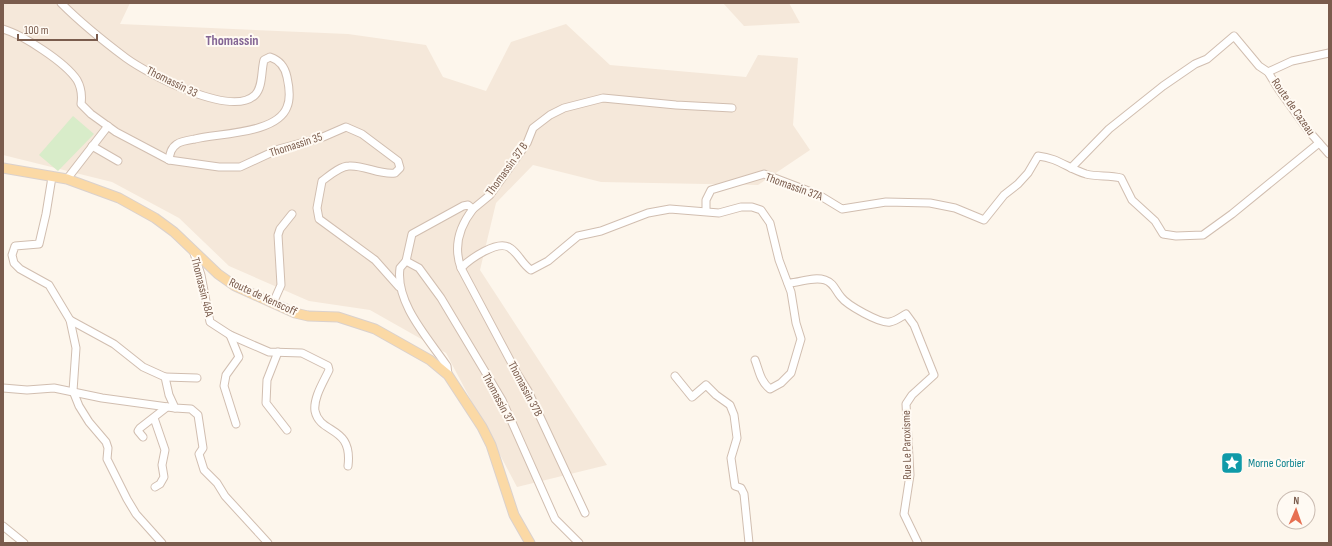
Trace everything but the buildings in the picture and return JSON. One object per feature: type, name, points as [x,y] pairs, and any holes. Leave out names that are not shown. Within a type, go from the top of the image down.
[{"type":"main road","name":"Route de Kenscoff","points":[[3,168],[67,179],[119,198],[149,215],[174,232],[218,274],[235,286],[295,313],[308,316],[338,317],[375,329],[430,360],[448,376],[491,445],[514,515],[530,543]]},
{"type":"street","name":"Thomassin 33","points":[[61,3],[127,59],[194,95],[222,101],[250,99],[259,89],[264,60],[270,57],[282,65],[286,72],[290,91],[287,108],[273,123],[241,132],[204,137],[177,143],[170,151],[168,160]]},
{"type":"street","name":"Thomassin 35","points":[[3,29],[17,33],[64,66],[78,81],[82,95],[81,104],[91,114],[108,126],[168,160],[219,167],[240,167],[279,149],[323,137],[346,127],[362,134],[398,161],[400,168],[395,173],[385,174],[348,166],[334,172],[322,181],[317,208],[319,219],[375,260],[399,287]]},
{"type":"street","name":"Route de Cazeau","points":[[1071,168],[1109,129],[1163,86],[1196,64],[1207,59],[1234,36],[1259,66],[1268,72],[1279,90],[1329,154]]},
{"type":"street","points":[[1268,72],[1292,61],[1329,53]]},
{"type":"street","name":"Thomassin 37 B","points":[[472,209],[490,195],[527,143],[533,128],[550,115],[564,108],[603,98],[676,105],[732,108]]},
{"type":"street","points":[[67,179],[108,126]]},
{"type":"street","points":[[1071,168],[1088,174],[1121,178],[1132,200],[1155,221],[1163,234],[1176,236],[1203,235],[1232,214],[1319,142]]},
{"type":"street","points":[[92,146],[118,161]]},
{"type":"street","name":"Thomassin 37A","points":[[706,211],[706,200],[711,190],[764,174],[819,195],[842,208],[886,202],[930,203],[955,208],[984,220],[1004,194],[1018,184],[1028,173],[1038,156],[1052,157],[1071,168]]},
{"type":"street","points":[[52,177],[39,244],[15,246],[12,255],[14,263],[20,269],[49,285],[70,320],[76,348],[73,391],[89,422],[106,442],[108,448],[107,459],[127,499],[136,514],[162,543]]},
{"type":"street","points":[[448,376],[447,366],[403,299],[399,287],[400,268],[406,261],[412,234],[463,206],[468,205],[472,209],[459,232],[456,254],[461,268],[469,260],[493,247],[504,245],[509,247],[518,255],[521,261],[531,270],[548,261],[578,236],[601,232],[648,213],[670,209],[719,213],[741,207],[752,207],[761,210],[770,223],[779,260],[788,283],[794,305],[796,323],[801,338],[791,373],[781,383],[770,389],[764,384],[757,370],[755,360]]},
{"type":"street","points":[[273,303],[281,285],[278,235],[280,229],[292,214]]},
{"type":"street","name":"Thomassin 48A","points":[[193,250],[201,275],[210,322],[230,335],[269,352],[302,353],[328,366],[329,370],[317,397],[315,410],[319,420],[345,439],[349,457],[348,466]]},
{"type":"street","name":"Thomassin 37","points":[[406,261],[419,268],[441,298],[502,400],[554,519],[579,543]]},
{"type":"street","name":"Thomassin 37B","points":[[461,268],[528,391],[585,513]]},
{"type":"street","name":"Rue Le Paroxisme","points":[[788,283],[796,283],[817,278],[824,280],[835,286],[841,298],[849,304],[886,322],[892,322],[906,314],[914,326],[934,375],[912,395],[906,404],[910,475],[904,514],[918,543]]},
{"type":"street","points":[[70,320],[114,344],[143,367],[166,377],[197,378]]},
{"type":"street","points":[[230,335],[239,357],[226,374],[224,386],[236,424]]},
{"type":"street","points":[[278,352],[267,380],[266,403],[287,430]]},
{"type":"street","points":[[675,376],[692,396],[706,385],[716,395],[730,405],[734,415],[737,438],[732,458],[736,486],[741,488],[744,494],[749,543]]},
{"type":"street","points":[[166,377],[169,395],[175,408]]},
{"type":"street","points":[[3,388],[27,390],[54,388],[102,398],[191,409],[198,415],[203,448],[199,454],[204,470],[217,483],[225,496],[268,543]]},
{"type":"street","points":[[143,437],[138,431],[167,407]]},
{"type":"street","points":[[154,418],[165,450],[162,465],[164,477],[160,484],[154,487]]},
{"type":"street","points":[[3,526],[24,543]]},
{"type":"shaded area","points":[[3,3],[130,3],[120,24],[348,34],[426,45],[443,77],[486,91],[511,42],[566,24],[610,65],[746,77],[758,55],[798,58],[793,125],[810,150],[758,185],[601,182],[533,165],[496,203],[480,270],[607,465],[517,487],[446,353],[370,310],[309,301],[229,266],[179,218],[112,182],[3,155]]},
{"type":"shaded area","points":[[723,3],[789,3],[800,23],[744,26]]},
{"type":"green space","points":[[73,116],[94,134],[58,171],[39,155]]},
{"type":"place","name":"Morne Corbier","points":[[1232,463]]},
{"type":"district","name":"Thomassin","points":[[232,40]]}]
